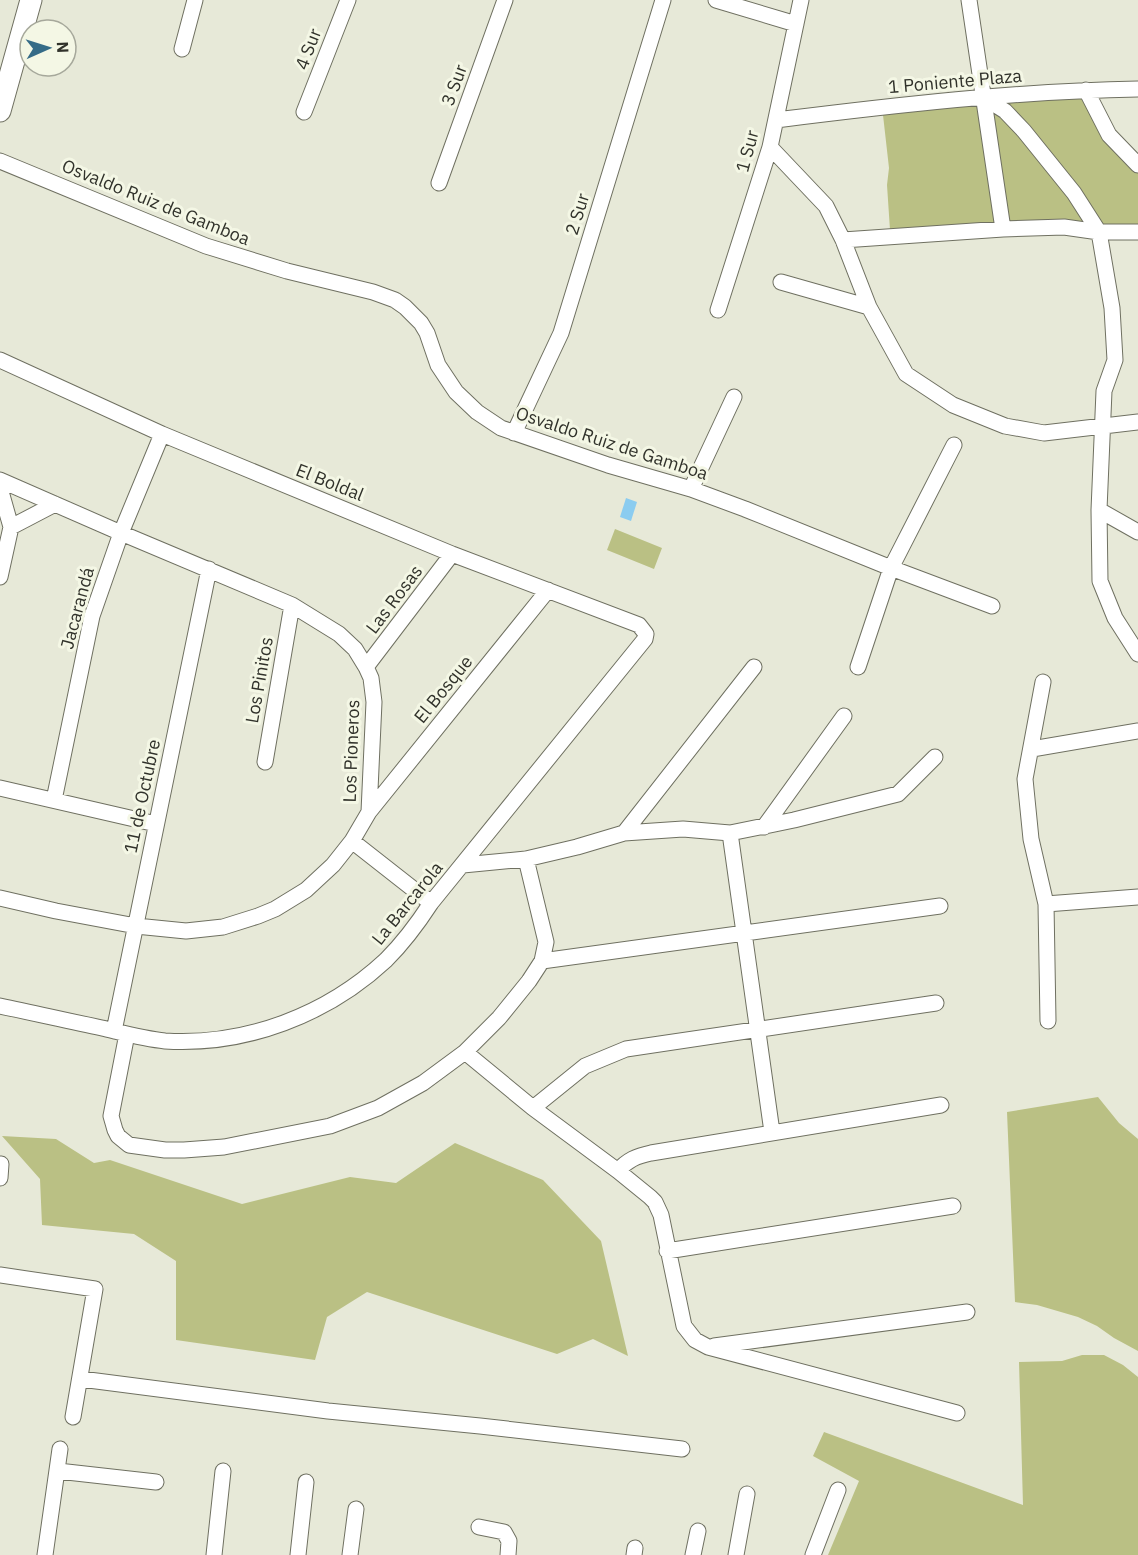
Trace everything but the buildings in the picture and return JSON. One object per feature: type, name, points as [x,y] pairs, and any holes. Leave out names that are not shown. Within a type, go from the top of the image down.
[{"type":"main road","points":[[0,111],[32,0]]},
{"type":"street","points":[[182,49],[195,0]]},
{"type":"street","name":"4 Sur","points":[[304,112],[348,0]]},
{"type":"street","name":"3 Sur","points":[[439,183],[505,0]]},
{"type":"street","name":"2 Sur","points":[[514,433],[564,324],[663,0]]},
{"type":"street","points":[[716,0],[796,24]]},
{"type":"street","name":"1 Sur","points":[[718,310],[770,147],[801,0]]},
{"type":"street","points":[[969,0],[1003,229]]},
{"type":"street","name":"1 Poniente Plaza","points":[[776,120],[983,97],[1138,89]]},
{"type":"street","points":[[1086,90],[1109,135],[1138,165]]},
{"type":"street","points":[[983,97],[1005,111],[1024,131],[1074,193],[1099,232],[1112,308],[1115,360],[1104,391],[1099,510],[1100,581],[1115,618],[1138,654]]},
{"type":"street","points":[[770,147],[826,206],[843,240],[868,307],[906,374],[953,405],[1005,426],[1044,433],[1138,422]]},
{"type":"street","name":"Osvaldo Ruiz de Gamboa","points":[[0,161],[206,246],[395,300],[421,323],[427,333],[438,365],[456,392],[489,421],[514,433],[608,465],[691,489],[992,606]]},
{"type":"street","points":[[843,240],[1064,227],[1099,232],[1138,232]]},
{"type":"street","points":[[781,282],[868,307]]},
{"type":"street","name":"El Boldal","points":[[0,360],[162,434],[452,554],[639,625],[646,634]]},
{"type":"street","points":[[691,489],[734,397]]},
{"type":"street","name":"Jacarandá","points":[[54,800],[92,616],[121,533],[162,434]]},
{"type":"street","points":[[858,667],[891,568],[954,445]]},
{"type":"street","name":"Los Pioneros","points":[[0,480],[292,604],[355,648],[371,678],[374,702],[369,812],[352,841],[333,865],[306,890],[275,909],[223,927],[186,931],[136,926],[0,898]]},
{"type":"street","points":[[0,488],[12,527],[0,577]]},
{"type":"street","points":[[12,527],[55,504]]},
{"type":"street","points":[[1099,510],[1138,532]]},
{"type":"street","name":"Las Rosas","points":[[366,667],[452,554]]},
{"type":"street","name":"11 de Octubre","points":[[209,569],[136,926],[111,1108],[112,1123],[118,1136],[129,1145],[165,1150],[204,1150],[330,1126],[362,1114],[401,1096],[438,1073],[465,1052],[507,1009],[542,961]]},
{"type":"street","name":"El Bosque","points":[[369,812],[548,590]]},
{"type":"street","name":"Los Pinitos","points":[[265,762],[292,604]]},
{"type":"street","name":"La Barcarola","points":[[0,1006],[163,1040],[212,1040],[261,1031],[284,1023],[307,1014],[349,990],[386,959],[408,936],[432,903],[645,639],[646,634]]},
{"type":"street","points":[[624,833],[754,667]]},
{"type":"street","points":[[1043,682],[1025,779],[1031,839],[1046,904],[1048,1021]]},
{"type":"street","points":[[765,827],[844,716]]},
{"type":"street","points":[[1032,749],[1138,730]]},
{"type":"street","points":[[463,865],[526,859],[577,848],[624,833],[682,830],[730,833],[765,827],[898,794],[935,758]]},
{"type":"street","points":[[0,788],[156,824]]},
{"type":"street","points":[[730,833],[772,1132]]},
{"type":"street","points":[[352,841],[432,903]]},
{"type":"street","points":[[526,859],[546,942],[542,961],[940,906]]},
{"type":"street","points":[[1046,904],[1138,897]]},
{"type":"street","points":[[533,1108],[585,1066],[626,1049],[936,1003]]},
{"type":"street","points":[[465,1052],[533,1108],[618,1171],[655,1202],[661,1215],[684,1326],[695,1340],[708,1347],[957,1413]]},
{"type":"street","points":[[618,1171],[627,1162],[639,1156],[941,1105]]},
{"type":"street","points":[[668,1251],[953,1206]]},
{"type":"street","points":[[0,1275],[95,1289],[73,1417]]},
{"type":"street","points":[[708,1347],[967,1312]]},
{"type":"street","points":[[81,1379],[328,1411],[682,1449]]},
{"type":"street","points":[[45,1555],[60,1449]]},
{"type":"street","points":[[58,1471],[156,1482]]},
{"type":"street","points":[[214,1555],[223,1471]]},
{"type":"street","points":[[298,1555],[306,1482]]},
{"type":"street","points":[[813,1555],[838,1490]]},
{"type":"street","points":[[736,1555],[747,1494]]},
{"type":"street","points":[[350,1555],[356,1509]]},
{"type":"street","points":[[479,1527],[504,1533],[509,1541],[508,1555]]},
{"type":"street","points":[[693,1555],[698,1531]]},
{"type":"green space","points":[[1082,96],[1138,172],[1138,227],[890,230],[887,185],[889,168],[883,115]]},
{"type":"green space","points":[[615,529],[662,548],[654,569],[607,550]]},
{"type":"green space","points":[[1098,1097],[1119,1123],[1138,1139],[1138,1351],[1078,1317],[1037,1305],[1015,1302],[1007,1112]]},
{"type":"green space","points":[[2,1136],[56,1139],[94,1163],[110,1160],[242,1204],[350,1177],[396,1183],[455,1143],[543,1180],[601,1241],[628,1356],[593,1339],[557,1354],[367,1292],[327,1317],[315,1360],[176,1340],[176,1261],[134,1234],[42,1225],[40,1179]]},
{"type":"green space","points":[[1082,1355],[1104,1355],[1123,1365],[1138,1377],[1138,1555],[828,1555],[859,1481],[813,1456],[824,1432],[1023,1505],[1019,1362],[1062,1361]]},
{"type":"water","points":[[626,498],[637,502],[631,521],[620,517]]}]
